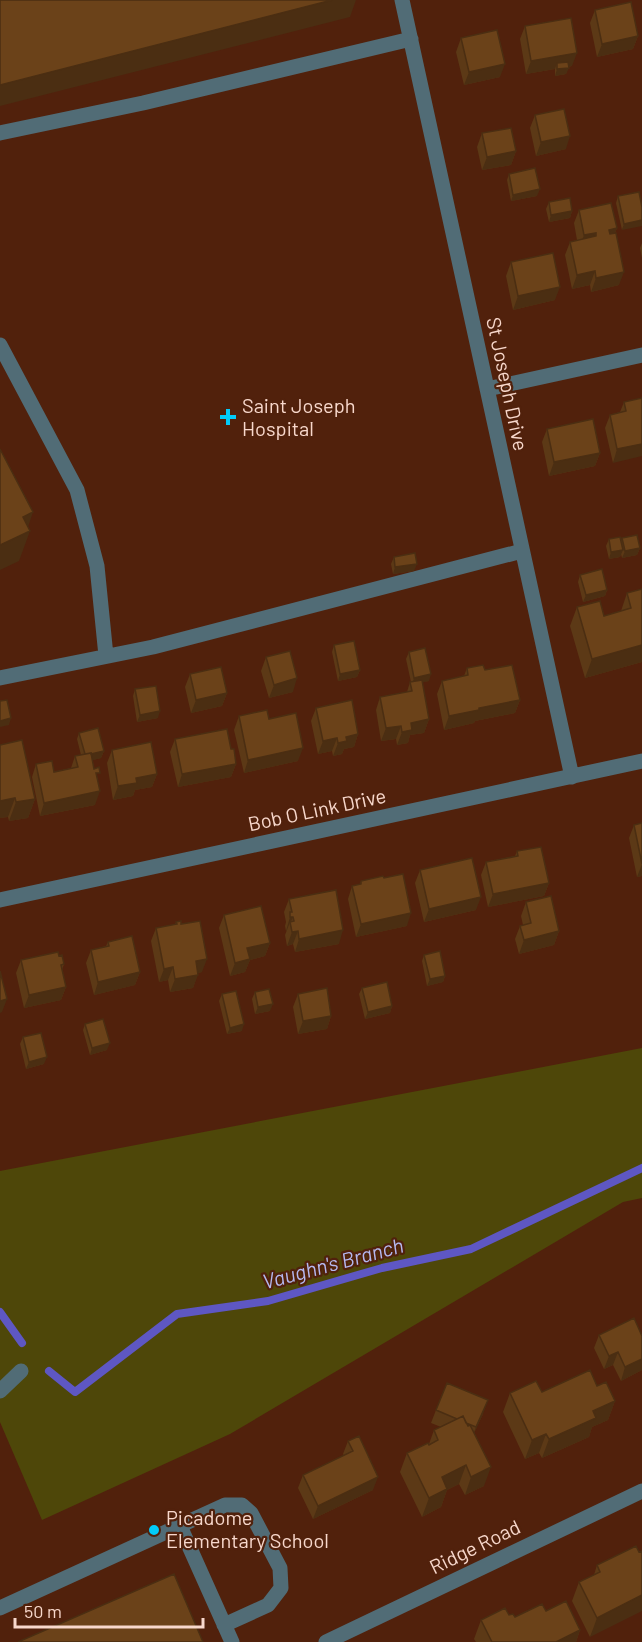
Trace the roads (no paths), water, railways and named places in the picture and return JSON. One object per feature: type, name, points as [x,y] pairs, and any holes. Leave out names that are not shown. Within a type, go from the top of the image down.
[{"type":"street","name":"St Joseph Drive","points":[[402,0],[572,777]]},
{"type":"street","points":[[0,133],[143,103],[411,39]]},
{"type":"street","points":[[0,345],[77,490],[97,566],[106,656]]},
{"type":"street","points":[[487,389],[642,355]]},
{"type":"street","points":[[0,678],[153,647],[522,551]]},
{"type":"street","name":"Bob O Link Drive","points":[[0,900],[642,761]]},
{"type":"street","points":[[0,1391],[21,1371]]},
{"type":"street","name":"Ridge Road","points":[[326,1642],[642,1491]]},
{"type":"street","points":[[0,1608],[225,1505],[242,1505],[251,1513],[280,1568],[281,1588],[268,1605],[224,1625]]},
{"type":"street","points":[[180,1526],[232,1642]]},
{"type":"waterway","name":"Vaughn's Branch","points":[[49,1371],[75,1392],[177,1314],[268,1301],[382,1268],[471,1249],[642,1168]]},
{"type":"waterway","name":"Vaughn's Branch","points":[[0,1312],[22,1343]]},
{"type":"place","name":"Saint Joseph Hospital","points":[[228,417]]},
{"type":"place","name":"Picadome Elementary School","points":[[154,1530]]}]
